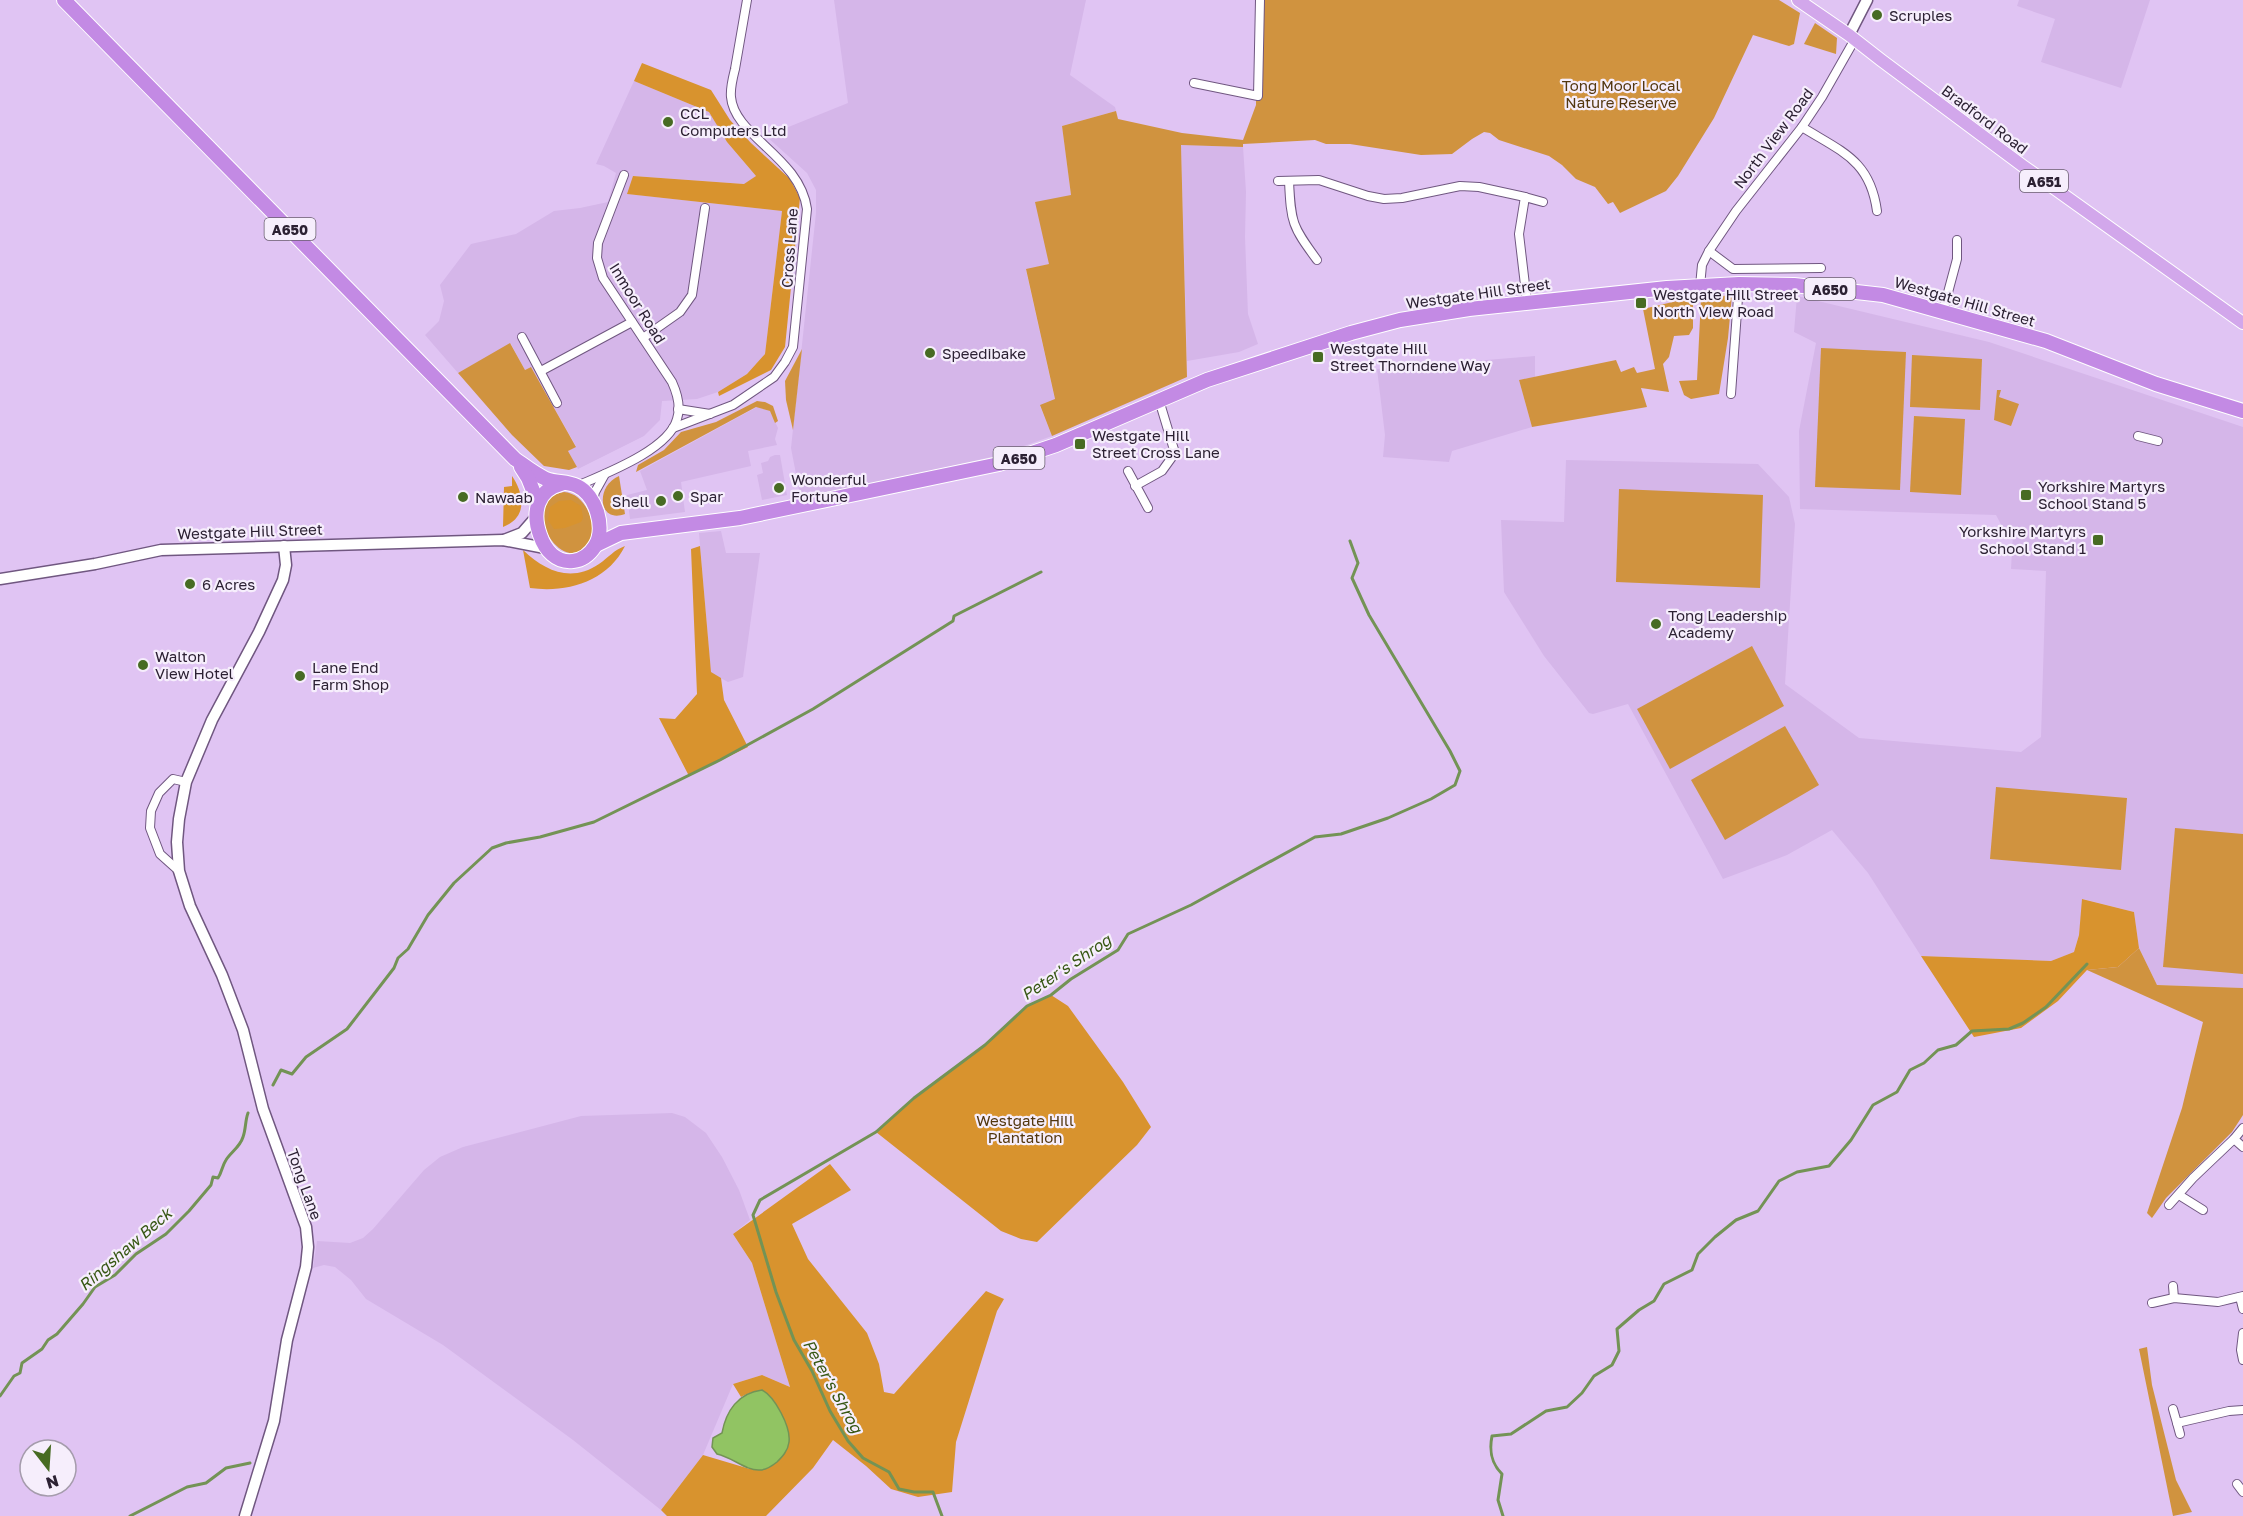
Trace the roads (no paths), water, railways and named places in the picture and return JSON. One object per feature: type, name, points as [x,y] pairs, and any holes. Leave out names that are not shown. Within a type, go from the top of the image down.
[{"type":"highway","name":"A650","points":[[64,0],[515,459],[528,478],[538,503]]},
{"type":"highway","name":"Westgate Hill Street","points":[[596,545],[621,533],[759,515],[999,464],[1056,445],[1159,400],[1239,369],[1351,333],[1438,313],[1527,302],[1700,286],[1794,285],[1882,294],[2046,342],[2156,384],[2243,411]]},
{"type":"highway","name":"A650","points":[[515,459],[537,474],[561,484],[577,486]]},
{"type":"highway","points":[[545,548],[536,517],[538,503],[546,490],[561,484]]},
{"type":"highway","points":[[577,486],[584,490],[595,507],[621,533]]},
{"type":"highway","points":[[595,507],[599,530],[596,545]]},
{"type":"highway","name":"A650","points":[[545,548],[559,559],[576,561],[584,558],[596,545]]},
{"type":"main road","name":"Bradford Road","points":[[1798,0],[1852,37],[2023,166],[2243,323]]},
{"type":"street","name":"Cross Lane","points":[[577,486],[654,447],[673,428],[733,405],[774,377],[793,347],[806,225],[806,202],[799,183],[789,169],[734,111],[731,92],[747,0]]},
{"type":"street","points":[[1194,82],[1258,96],[1260,0]]},
{"type":"street","points":[[1852,37],[1867,0]]},
{"type":"street","name":"North View Road","points":[[1700,286],[1702,265],[1709,251],[1736,211],[1802,127],[1822,97],[1852,37]]},
{"type":"street","points":[[1802,127],[1850,158],[1861,168],[1872,186],[1876,212]]},
{"type":"street","name":"Inmoor Road","points":[[624,175],[597,243],[598,265],[603,278],[672,382],[677,395],[678,409]]},
{"type":"street","points":[[1278,181],[1325,181],[1384,199],[1471,186],[1543,202]]},
{"type":"street","points":[[1289,181],[1292,221],[1295,230],[1317,260]]},
{"type":"street","points":[[1525,197],[1519,234],[1527,302]]},
{"type":"street","points":[[643,338],[680,312],[692,295],[705,208]]},
{"type":"street","points":[[1943,311],[1957,259],[1957,240]]},
{"type":"street","points":[[1709,251],[1733,268],[1821,268]]},
{"type":"street","points":[[1731,394],[1739,284]]},
{"type":"street","points":[[541,371],[632,322]]},
{"type":"street","points":[[522,337],[557,403]]},
{"type":"street","points":[[1135,486],[1162,471],[1175,453],[1159,400]]},
{"type":"street","points":[[673,428],[678,409],[712,414]]},
{"type":"street","points":[[2138,436],[2158,441]]},
{"type":"street","points":[[1128,471],[1148,508]]},
{"type":"street","points":[[595,507],[595,492],[606,473]]},
{"type":"street","name":"Westgate Hill Street","points":[[503,540],[522,533],[536,517]]},
{"type":"street","name":"Westgate Hill Street","points":[[0,579],[96,564],[161,550],[503,540],[545,548]]},
{"type":"street","name":"Tong Lane","points":[[245,1516],[274,1421],[287,1340],[306,1267],[308,1247],[306,1227],[263,1108],[243,1030],[222,975],[190,906],[179,871],[177,842],[186,782],[212,720],[254,642],[283,580],[286,565],[284,546]]},
{"type":"street","name":"Tong Lane","points":[[179,871],[160,854],[150,828],[152,811],[159,793],[173,779],[186,782]]},
{"type":"street","points":[[2169,1205],[2243,1128]]},
{"type":"street","points":[[2234,1139],[2243,1147]]},
{"type":"street","points":[[2179,1195],[2203,1210]]},
{"type":"street","points":[[2173,1286],[2174,1298]]},
{"type":"street","points":[[2151,1303],[2174,1298],[2218,1302],[2242,1296],[2243,1309]]},
{"type":"street","points":[[2243,1333],[2241,1350],[2243,1360]]},
{"type":"street","points":[[2173,1408],[2180,1434]]},
{"type":"street","points":[[2177,1423],[2243,1410]]},
{"type":"street","points":[[2236,1484],[2243,1492]]},
{"type":"waterway","name":"Peter's Shrog","points":[[942,1516],[933,1492],[899,1489],[889,1472],[863,1458],[848,1441],[794,1340],[776,1292],[753,1215],[760,1200],[876,1132],[914,1098],[985,1045],[1027,1006],[1051,995],[1071,979],[1118,950],[1128,934],[1191,905],[1315,837],[1341,834],[1388,818],[1431,799],[1455,785],[1460,771],[1369,615],[1352,578],[1358,563],[1350,541]]},
{"type":"waterway","points":[[273,1085],[281,1070],[292,1074],[306,1057],[347,1029],[394,968],[398,958],[408,949],[428,915],[454,883],[492,848],[594,822],[720,760],[813,709],[953,621],[954,616],[1041,572]]},
{"type":"waterway","points":[[1503,1516],[1498,1500],[1502,1474],[1495,1466],[1492,1456],[1492,1436],[1511,1434],[1546,1411],[1567,1407],[1582,1393],[1594,1376],[1612,1365],[1619,1351],[1617,1329],[1639,1310],[1654,1301],[1664,1284],[1692,1270],[1698,1254],[1715,1237],[1736,1220],[1758,1211],[1779,1181],[1797,1172],[1829,1166],[1851,1140],[1873,1105],[1897,1092],[1910,1070],[1924,1063],[1938,1050],[1956,1045],[1972,1031],[2009,1029],[2023,1023],[2046,1007],[2087,964]]},
{"type":"waterway","name":"Ringshaw Beck","points":[[0,1396],[14,1376],[20,1373],[22,1363],[42,1349],[48,1340],[57,1334],[95,1287],[115,1275],[136,1254],[166,1234],[211,1185],[213,1177],[218,1178],[226,1160],[242,1141],[248,1113]]},
{"type":"waterway","points":[[130,1516],[187,1487],[206,1483],[226,1468],[250,1463]]},
{"type":"place","name":"Scruples","points":[[1877,15]]},
{"type":"place","name":"CCL Computers Ltd","points":[[668,122]]},
{"type":"place","name":"Westgate Hill Street North View Road","points":[[1641,303]]},
{"type":"place","name":"Speedibake","points":[[930,353]]},
{"type":"place","name":"Westgate Hill Street Thorndene Way","points":[[1318,357]]},
{"type":"place","name":"Westgate Hill Street Cross Lane","points":[[1080,444]]},
{"type":"place","name":"Wonderful Fortune","points":[[779,488]]},
{"type":"place","name":"Yorkshire Martyrs School Stand 5","points":[[2026,495]]},
{"type":"place","name":"Spar","points":[[678,496]]},
{"type":"place","name":"Nawaab","points":[[463,497]]},
{"type":"place","name":"Shell","points":[[661,501]]},
{"type":"place","name":"Yorkshire Martyrs School Stand 1","points":[[2098,540]]},
{"type":"place","name":"6 Acres","points":[[190,584]]},
{"type":"place","name":"Tong Leadership Academy","points":[[1656,624]]},
{"type":"place","name":"Walton View Hotel","points":[[143,665]]},
{"type":"place","name":"Lane End Farm Shop","points":[[300,676]]},
{"type":"park label","name":"Tong Moor Local Nature Reserve","points":[[1621,94]]},
{"type":"park label","name":"Westgate Hill Plantation","points":[[1025,1128]]}]
